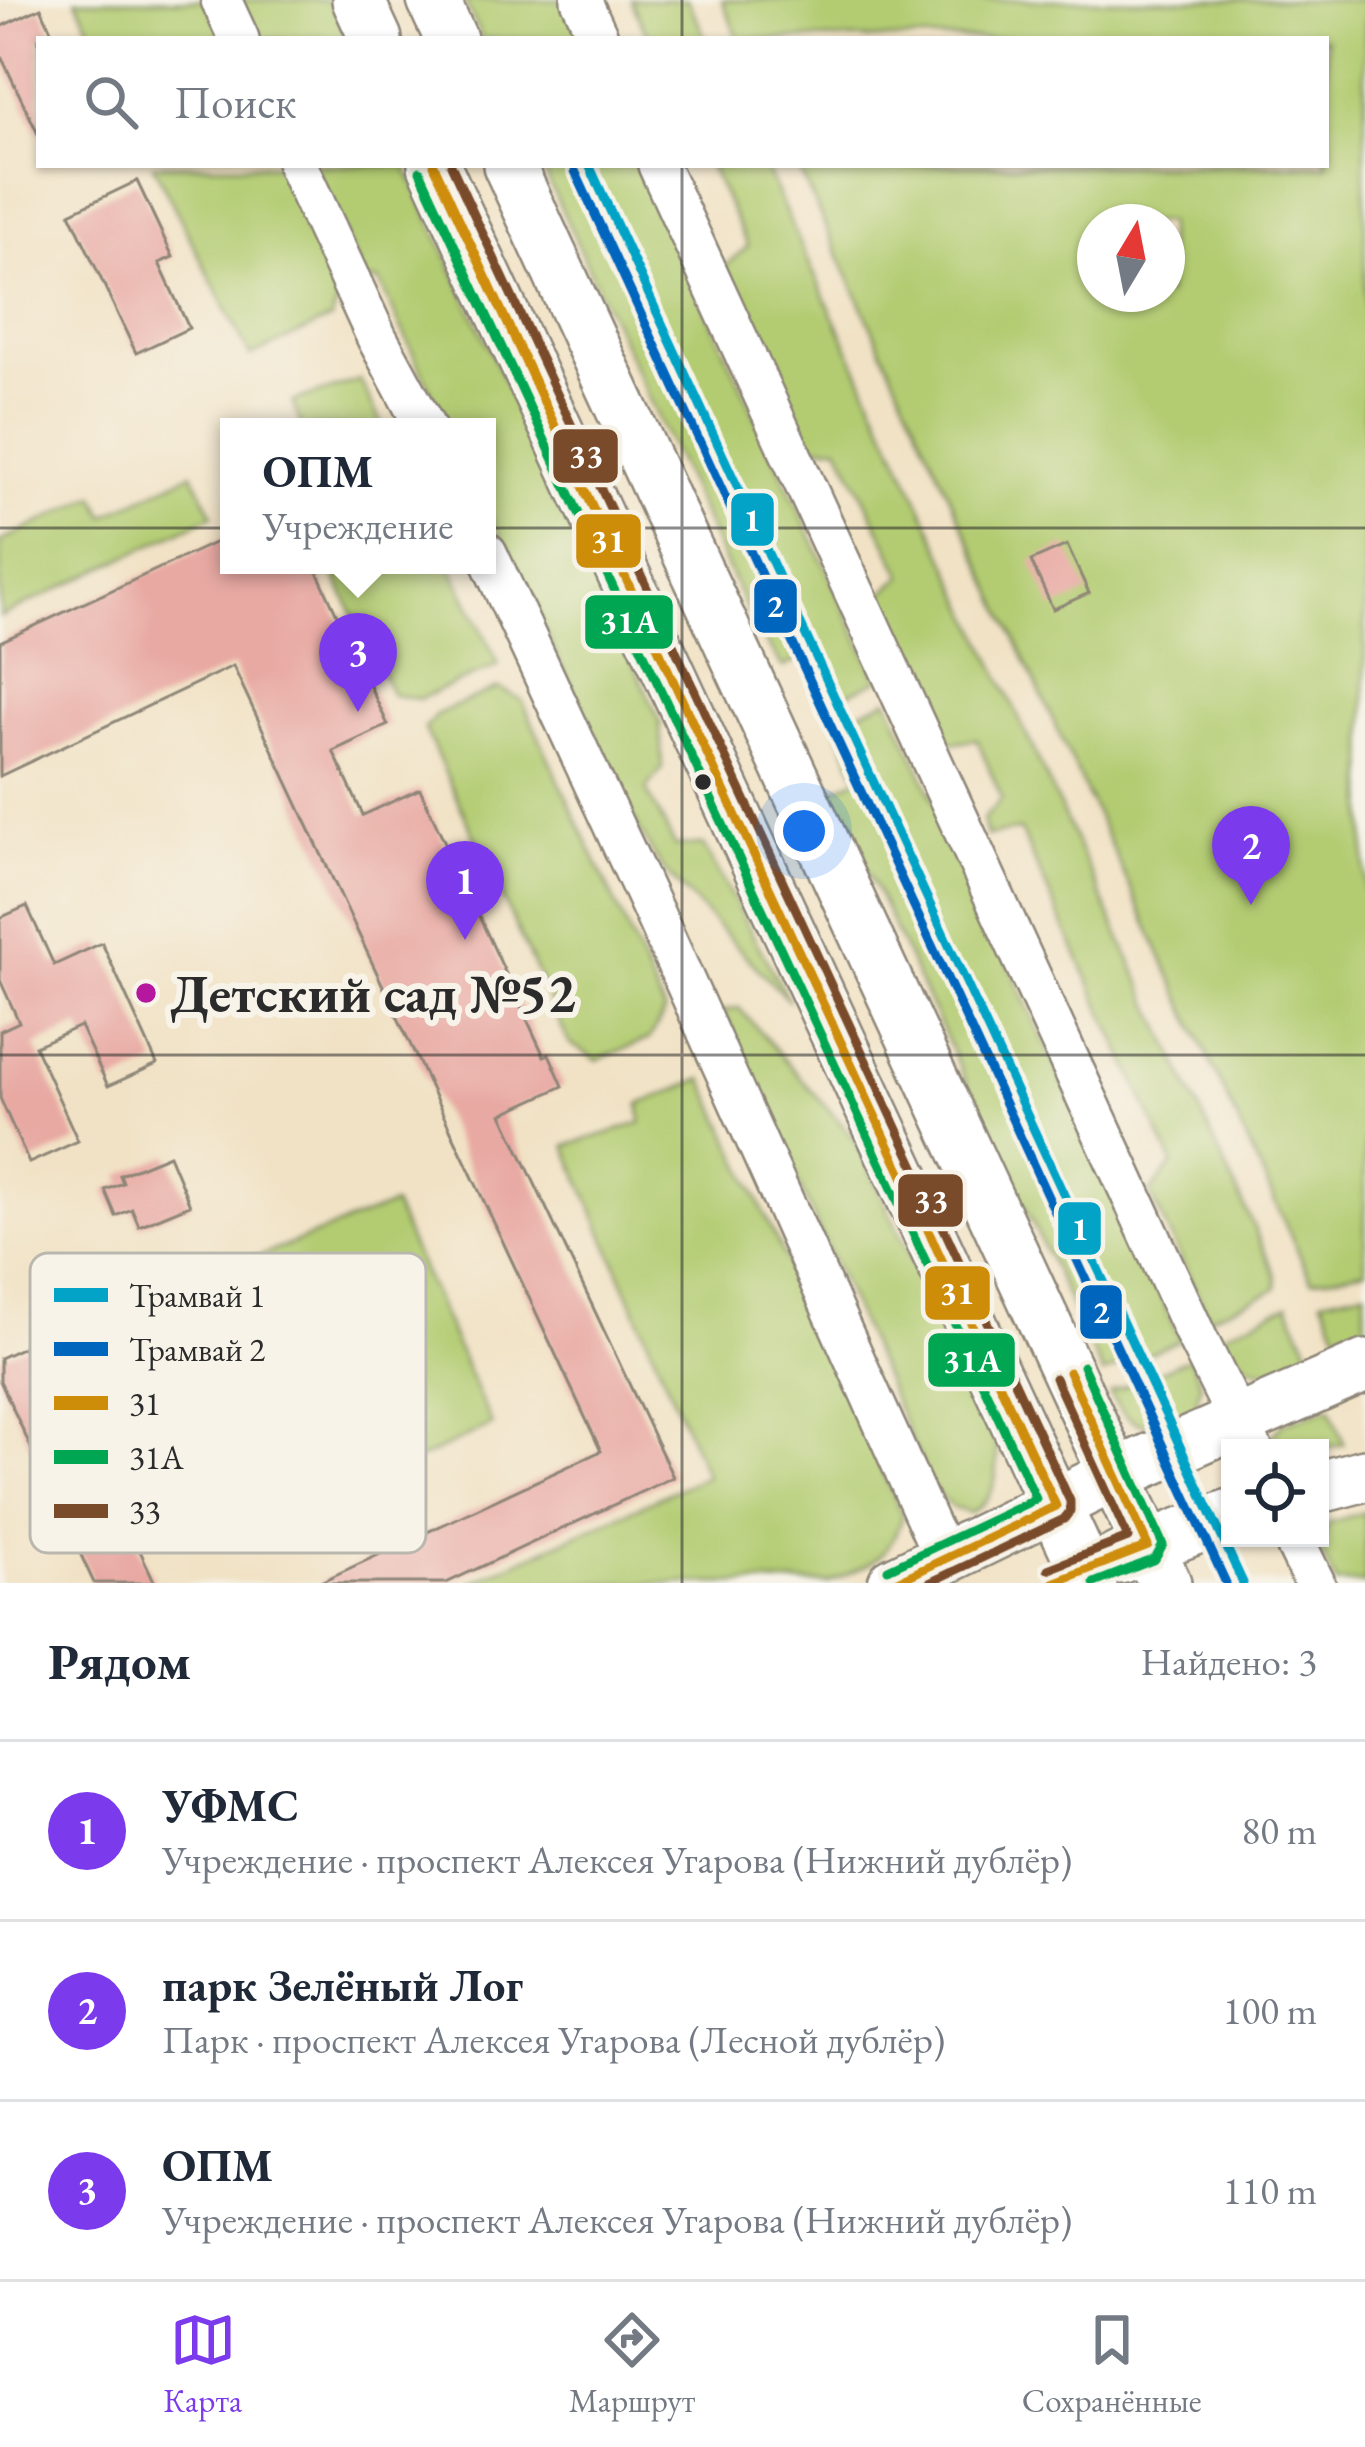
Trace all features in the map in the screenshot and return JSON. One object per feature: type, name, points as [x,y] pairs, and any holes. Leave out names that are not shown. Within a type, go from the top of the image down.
[{"type":"main road","points":[[358,0],[375,36]]},
{"type":"main road","points":[[433,0],[450,36]]},
{"type":"main road","points":[[435,168],[1056,1506],[1076,1579],[1156,1565],[1221,1521]]},
{"type":"main road","points":[[510,168],[1156,1565]]},
{"type":"main road","points":[[894,1583],[949,1570],[1115,1475],[1246,1434],[1365,1366]]},
{"type":"main road","points":[[1329,1484],[1365,1475]]},
{"type":"street","points":[[221,0],[238,36]]},
{"type":"street","points":[[581,0],[598,36]]},
{"type":"street","points":[[298,168],[377,338],[420,418]]},
{"type":"street","points":[[659,168],[1197,1338],[1246,1434]]},
{"type":"street","points":[[496,572],[949,1570]]},
{"type":"street","points":[[1297,1547],[1315,1583]]},
{"type":"green space","points":[[76,0],[207,0],[224,36],[98,36]]},
{"type":"green space","points":[[235,0],[330,0],[347,36],[252,36]]},
{"type":"green space","points":[[464,0],[563,0],[580,36],[481,36]]},
{"type":"green space","points":[[631,0],[688,0],[705,36],[648,36]]},
{"type":"green space","points":[[722,0],[1365,0],[1365,1270],[1311,1280],[798,168],[1329,168],[1329,36],[738,36]]},
{"type":"green space","points":[[155,168],[284,168],[337,280],[338,302],[331,319],[250,356]]},
{"type":"green space","points":[[313,168],[406,168],[660,721],[662,769],[646,789],[675,846],[703,845],[789,1001],[661,867],[639,829],[496,528],[496,418],[444,418],[379,281],[365,281]]},
{"type":"green space","points":[[542,168],[640,168],[878,680],[830,701],[806,656],[783,667],[754,626]]},
{"type":"green space","points":[[710,168],[765,168],[1276,1276],[1277,1287],[1270,1292],[1208,1317],[1150,1193],[1173,1164],[1020,830],[987,836],[983,819],[1002,799],[977,739],[947,743],[879,596],[903,576],[839,446],[808,446],[725,267],[748,246]]},
{"type":"green space","points":[[360,380],[379,418],[298,418],[292,402]]},
{"type":"green space","points":[[192,473],[213,515],[0,617],[0,542],[95,496],[105,516]]},
{"type":"green space","points":[[334,574],[454,574],[499,665],[419,699],[392,695]]},
{"type":"green space","points":[[498,688],[522,700],[665,1012],[649,1039],[597,1060],[569,1043],[425,729],[437,714]]},
{"type":"green space","points":[[888,699],[1180,1340],[1103,1374],[830,791],[858,779],[836,723]]},
{"type":"green space","points":[[739,1008],[855,1139],[996,1441],[995,1482],[986,1499],[970,1513],[953,1508],[932,1487],[723,1011]]},
{"type":"green space","points":[[703,1079],[902,1515],[897,1530],[876,1559],[828,1583],[470,1583],[706,1476],[566,1146],[641,1123],[640,1104]]},
{"type":"green space","points":[[393,1205],[415,1253],[267,1253]]},
{"type":"green space","points":[[426,1278],[492,1425],[426,1456]]},
{"type":"green space","points":[[1365,1290],[1365,1338],[1344,1347],[1322,1299]]},
{"type":"green space","points":[[1288,1305],[1314,1359],[1284,1369],[1261,1370],[1240,1359],[1218,1336]]},
{"type":"green space","points":[[1190,1358],[1201,1384],[1194,1411],[1168,1421],[1136,1422],[1110,1393]]},
{"type":"green space","points":[[1330,1407],[1344,1444],[1329,1447],[1329,1439],[1272,1439],[1284,1423]]},
{"type":"green space","points":[[1365,1512],[1365,1583],[1336,1583],[1319,1547],[1329,1547],[1330,1522]]},
{"type":"building","points":[[41,8],[54,36],[36,36],[36,130],[0,54],[0,27]]},
{"type":"building","points":[[137,181],[173,257],[159,263],[189,328],[136,353],[70,213]]},
{"type":"building","points":[[220,540],[220,574],[318,574],[388,725],[333,751],[363,815],[420,789],[544,1056],[549,1054],[563,1086],[502,1114],[673,1477],[446,1583],[318,1583],[382,1553],[426,1553],[426,1533],[601,1451],[233,666],[0,776],[0,642]]},
{"type":"building","points":[[1067,545],[1089,593],[1053,609],[1031,561]]},
{"type":"building","points":[[27,906],[54,965],[102,943],[157,1064],[108,1086],[80,1026],[35,1046],[78,1141],[29,1163],[0,1098],[0,1031],[19,1022],[0,980],[0,918]]},
{"type":"building","points":[[169,1155],[190,1205],[139,1226],[132,1209],[116,1216],[105,1190],[123,1183],[120,1175]]},
{"type":"building","points":[[30,1344],[30,1445],[0,1381],[0,1358]]},
{"type":"building","points":[[80,1553],[141,1553],[155,1583],[94,1583]]},
{"type":"tram line","name":"1","points":[[590,168],[1243,1583]]},
{"type":"tram line","name":"2","points":[[575,171],[1226,1583]]},
{"type":"transit line","name":"31","points":[[435,168],[1056,1506],[894,1583]]},
{"type":"transit line","name":"33","points":[[452,168],[1070,1501],[1064,1519],[929,1583]]},
{"type":"transit line","name":"31А","points":[[420,171],[1036,1499],[888,1569]]},
{"type":"transit line","name":"31А","points":[[1083,1366],[1163,1545],[1155,1559],[1094,1583]]},
{"type":"transit line","name":"31","points":[[1053,1583],[1148,1546],[1069,1372]]},
{"type":"transit line","name":"33","points":[[1048,1569],[1128,1538],[1055,1378]]},
{"type":"place","name":"ОПМ","points":[[358,712]]},
{"type":"place","name":"парк Зелёный Лог","points":[[1251,905]]},
{"type":"place","name":"УФМС","points":[[465,940]]},
{"type":"place","name":"Детский сад №52","points":[[146,993]]}]
